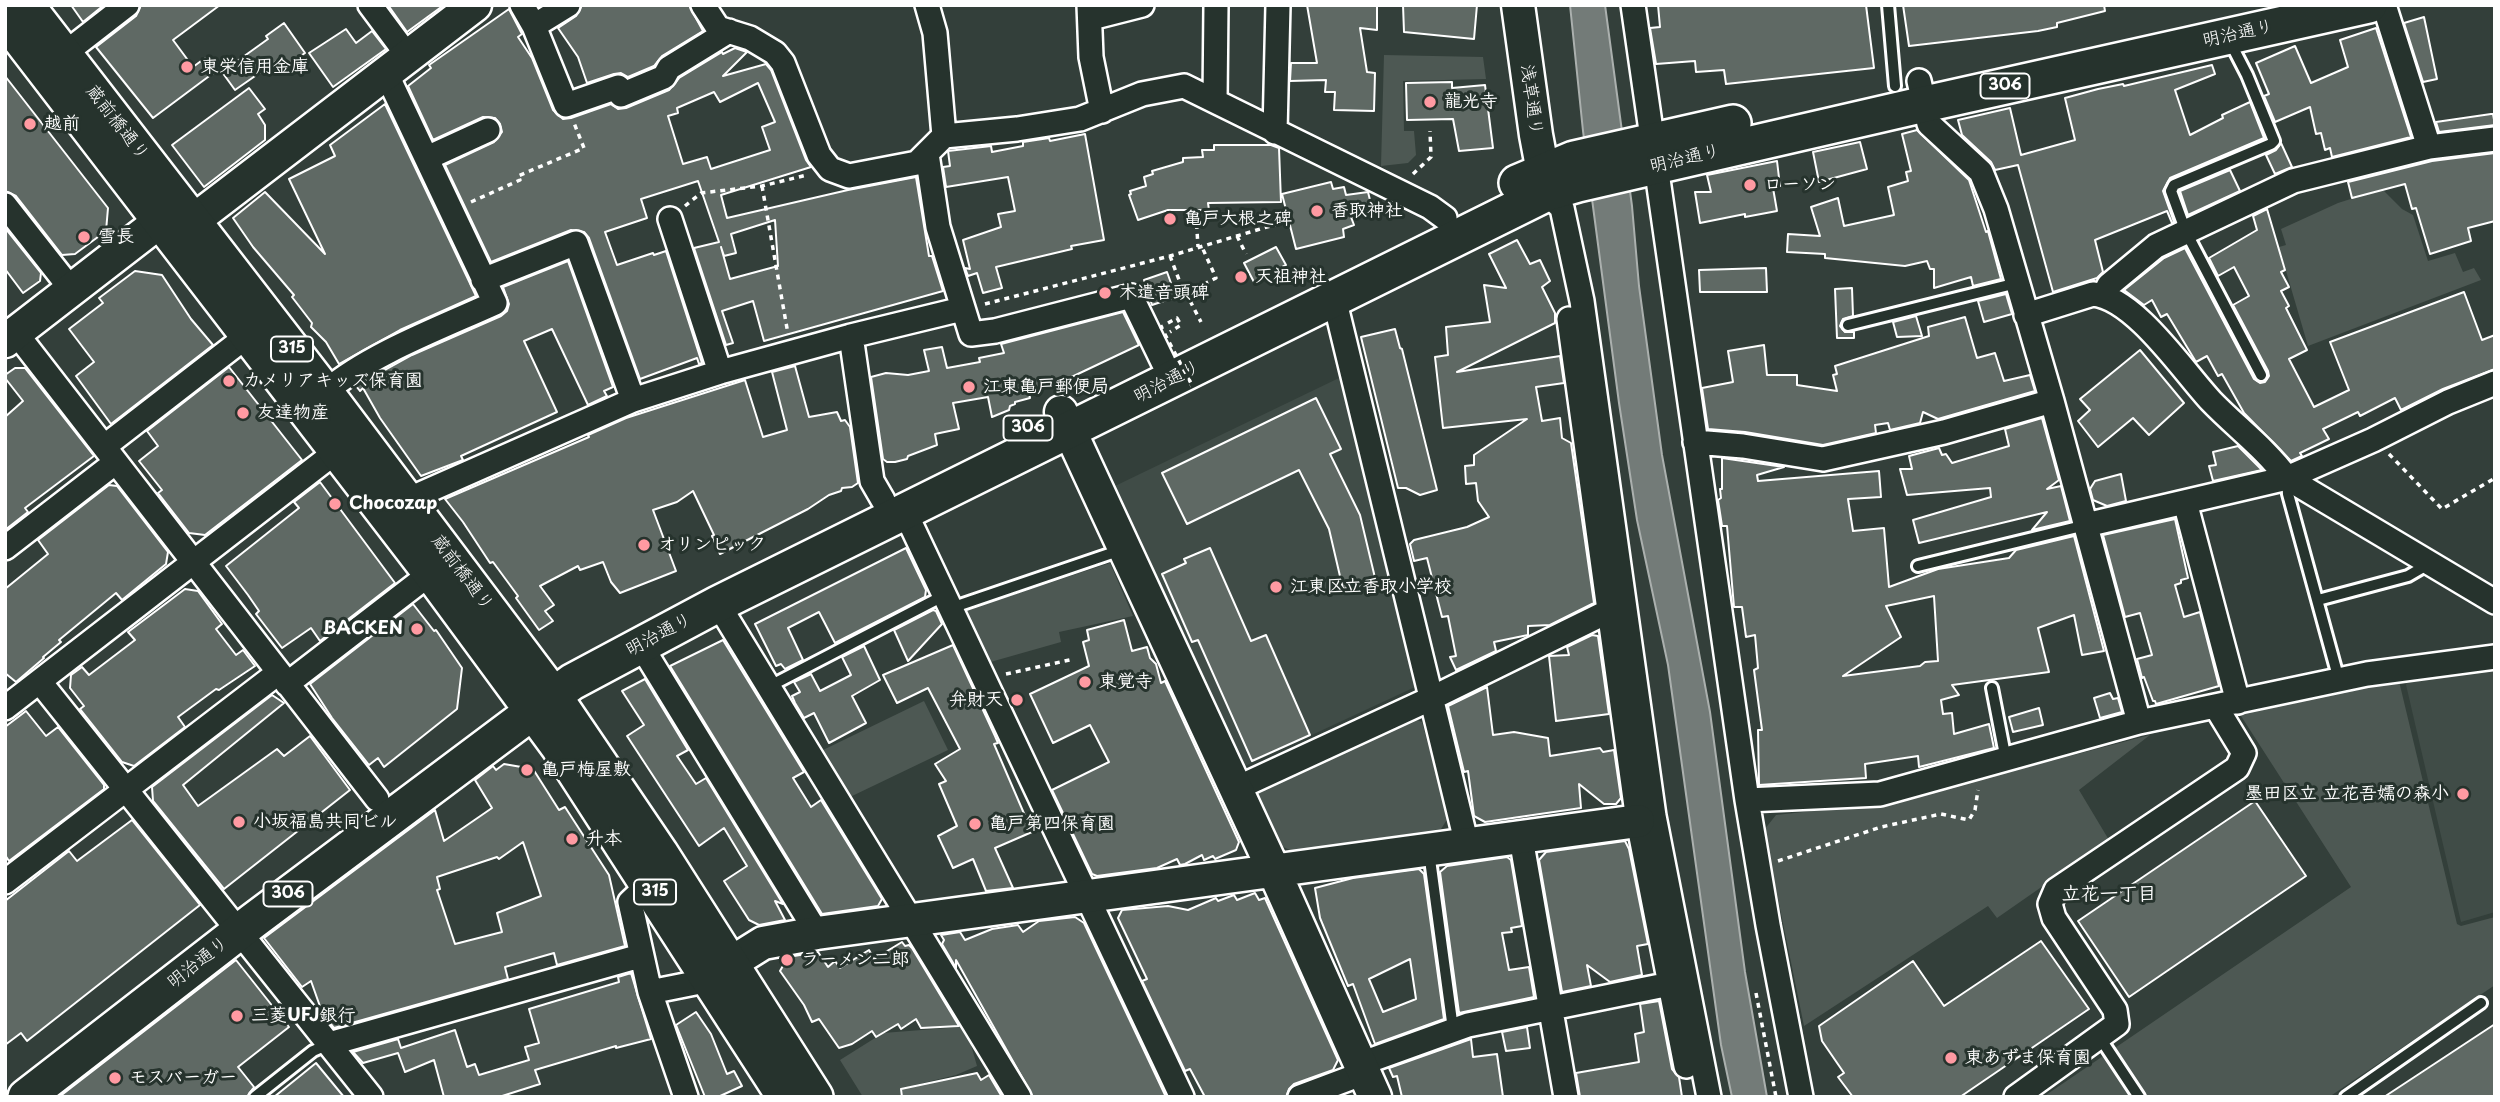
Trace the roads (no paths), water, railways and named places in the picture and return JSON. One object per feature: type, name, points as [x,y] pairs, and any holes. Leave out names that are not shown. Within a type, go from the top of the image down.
[{"type":"main road","name":"蔵前橋通り","points":[[26,5],[64,54],[176,221],[247,336],[431,573],[536,693],[585,740],[721,972],[785,1097]]},
{"type":"main road","name":"明治通り","points":[[1065,421],[1164,348],[1445,218],[1560,179],[1647,156],[2266,5]]},
{"type":"main road","name":"明治通り","points":[[1913,90],[2227,37],[2369,5]]},
{"type":"main road","name":"蔵前橋通り","points":[[5,19],[325,391],[407,500],[536,693],[566,756],[649,884],[721,972],[815,1097]]},
{"type":"main road","name":"明治通り","points":[[5,1085],[231,923],[536,693],[579,653],[894,506],[1065,421],[1334,298],[1560,179]]},
{"type":"main road","name":"明治通り","points":[[26,1097],[377,799],[536,693],[718,604],[894,506]]},
{"type":"street","points":[[64,54],[127,5]]},
{"type":"street","points":[[325,391],[340,379],[410,342],[495,303],[427,158],[397,65],[370,5]]},
{"type":"street","points":[[377,799],[110,454],[11,337],[71,289],[176,221],[397,65],[475,5]]},
{"type":"street","points":[[522,5],[534,26],[566,105],[618,87],[621,94],[664,77],[669,68],[729,31]]},
{"type":"street","points":[[534,26],[568,5]]},
{"type":"street","points":[[703,5],[718,28],[750,38],[775,53],[783,63],[819,155],[830,169],[849,176],[917,163],[944,136],[1080,119],[1142,94],[1184,86],[1430,207],[1445,218]]},
{"type":"street","points":[[928,5],[935,33],[944,136]]},
{"type":"street","points":[[1102,111],[1091,57],[1090,11],[1142,5]]},
{"type":"street","points":[[1215,102],[1216,5]]},
{"type":"street","points":[[1275,132],[1278,5]]},
{"type":"street","name":"浅草通り","points":[[1518,5],[1560,179]]},
{"type":"street","points":[[1633,5],[1647,156],[1695,442],[1747,800],[1801,1097]]},
{"type":"street","points":[[2384,5],[2429,147]]},
{"type":"street","points":[[1913,90],[1929,124],[1981,172],[1996,209],[2052,401],[2139,722]]},
{"type":"street","points":[[427,158],[488,130]]},
{"type":"street","points":[[2104,295],[2109,285],[2156,246],[2292,181],[2429,147],[2495,139]]},
{"type":"street","points":[[927,154],[938,227],[971,334],[995,331],[1131,296],[1164,348]]},
{"type":"street","points":[[1560,179],[1564,281],[1638,821],[1692,1097]]},
{"type":"street","points":[[1560,179],[1562,208],[1582,301],[1654,816],[1709,1097]]},
{"type":"street","points":[[5,205],[71,289]]},
{"type":"street","points":[[670,219],[720,372]]},
{"type":"street","points":[[484,280],[576,243],[633,400]]},
{"type":"street","points":[[2026,315],[2093,294],[2104,295],[2146,325],[2211,401],[2276,463],[2287,478],[2495,602]]},
{"type":"street","points":[[1334,298],[1467,845]]},
{"type":"street","points":[[407,500],[633,400],[720,372],[962,309]]},
{"type":"street","points":[[5,548],[247,336]]},
{"type":"street","points":[[851,336],[872,481],[894,506],[947,602],[1182,1097]]},
{"type":"street","points":[[2086,525],[2287,478],[2448,402],[2495,383]]},
{"type":"street","points":[[1695,442],[1822,458],[1944,432],[2052,401]]},
{"type":"street","points":[[1065,421],[1274,871],[1366,1078]]},
{"type":"street","points":[[5,708],[337,451]]},
{"type":"street","points":[[2016,1097],[2117,1024],[2115,1010],[2054,918],[2050,904],[2056,890],[2237,768],[2244,753],[2227,704],[2185,502]]},
{"type":"street","points":[[5,883],[126,789],[431,573]]},
{"type":"street","points":[[718,604],[1019,1097]]},
{"type":"street","points":[[1235,789],[1433,698],[1609,611]]},
{"type":"street","points":[[640,644],[817,933]]},
{"type":"street","points":[[1747,800],[1880,794],[2139,722],[2367,674],[2495,657]]},
{"type":"street","points":[[40,682],[370,1097]]},
{"type":"street","points":[[650,992],[721,972],[763,943],[817,933],[1638,821]]},
{"type":"street","points":[[1521,838],[1566,1097]]},
{"type":"street","points":[[649,884],[629,902],[650,992],[686,1097]]},
{"type":"street","points":[[329,1044],[640,956]]},
{"type":"street","points":[[1300,1097],[1366,1078],[1453,1030],[1670,984]]},
{"type":"street","points":[[5,1085],[13,1097]]},
{"type":"lane","points":[[1888,5],[1913,90]]},
{"type":"lane","points":[[2227,37],[2247,75],[2274,141],[2174,185],[2171,191],[2186,232],[2261,375]]},
{"type":"lane","points":[[1848,325],[2017,283]]},
{"type":"lane","points":[[2287,478],[2288,494],[2339,680]]},
{"type":"lane","points":[[1917,566],[2086,525]]},
{"type":"lane","points":[[768,687],[947,602],[1124,549]]},
{"type":"lane","points":[[2318,600],[2408,576],[2428,561]]},
{"type":"lane","points":[[1992,688],[2006,760]]},
{"type":"lane","points":[[1429,850],[1453,1030]]},
{"type":"lane","points":[[2346,1097],[2482,1003]]},
{"type":"lane","points":[[2100,1038],[2139,1097]]},
{"type":"lane","points":[[255,1097],[313,1051],[329,1044]]},
{"type":"place","name":"東栄信用金庫","points":[[187,67]]},
{"type":"place","name":"龍光寺","points":[[1430,102]]},
{"type":"place","name":"越前","points":[[30,124]]},
{"type":"place","name":"ローソン","points":[[1750,185]]},
{"type":"place","name":"香取神社","points":[[1317,211]]},
{"type":"place","name":"亀戸大根之碑","points":[[1170,219]]},
{"type":"place","name":"雪長","points":[[84,237]]},
{"type":"place","name":"天祖神社","points":[[1241,277]]},
{"type":"place","name":"木遣音頭碑","points":[[1105,293]]},
{"type":"place","name":"カメリアキッズ保育園","points":[[229,381]]},
{"type":"place","name":"江東亀戸郵便局","points":[[969,387]]},
{"type":"place","name":"友達物産","points":[[243,413]]},
{"type":"place","name":"Chocozap","points":[[335,504]]},
{"type":"place","name":"オリンピック","points":[[644,545]]},
{"type":"place","name":"江東区立香取小学校","points":[[1276,587]]},
{"type":"place","name":"BACKEN","points":[[417,629]]},
{"type":"place","name":"東覚寺","points":[[1085,682]]},
{"type":"place","name":"弁財天","points":[[1017,700]]},
{"type":"place","name":"亀戸梅屋敷","points":[[527,770]]},
{"type":"place","name":"墨田区立 立花吾嬬の森小","points":[[2463,794]]},
{"type":"place","name":"小坂福島共同ビル","points":[[239,822]]},
{"type":"place","name":"亀戸第四保育園","points":[[975,824]]},
{"type":"place","name":"升本","points":[[572,839]]},
{"type":"place","name":"ラーメン二郎","points":[[787,960]]},
{"type":"place","name":"三菱UFJ銀行","points":[[237,1016]]},
{"type":"place","name":"東あずま保育園","points":[[1951,1058]]},
{"type":"place","name":"モスバーガー","points":[[115,1078]]},
{"type":"district","name":"立花一丁目","points":[[2109,895]]}]
